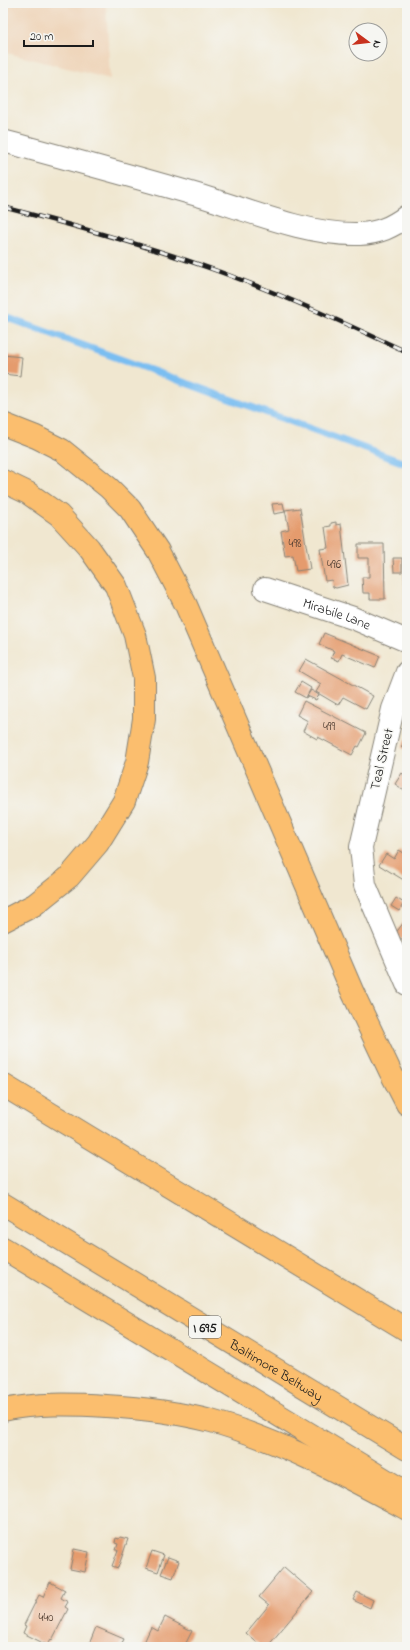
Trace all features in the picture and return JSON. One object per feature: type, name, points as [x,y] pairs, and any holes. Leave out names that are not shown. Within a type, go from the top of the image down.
[{"type":"highway","points":[[3,424],[36,437],[62,450],[87,469],[130,509],[158,551],[186,605],[353,993],[407,1104]]},
{"type":"highway","points":[[3,481],[28,493],[59,515],[89,548],[116,586],[135,635],[144,678],[144,719],[137,762],[124,801],[98,843],[69,878],[34,905],[3,921]]},
{"type":"highway","points":[[3,1085],[407,1330]]},
{"type":"highway","name":"Baltimore Beltway","points":[[3,1204],[407,1449]]},
{"type":"highway","points":[[3,1248],[407,1493]]},
{"type":"highway","points":[[3,1410],[71,1404],[147,1408],[210,1421],[274,1443],[348,1477],[407,1509]]},
{"type":"street","points":[[3,141],[200,196],[293,224],[337,234],[361,234],[390,228],[407,216]]},
{"type":"street","name":"Mirabile Lane","points":[[265,589],[353,618],[407,641]]},
{"type":"street","name":"Teal Street","points":[[407,672],[393,709],[361,847],[365,885],[407,984]]},
{"type":"shaded area","points":[[3,3],[106,3],[110,79],[3,52]]},
{"type":"building","points":[[3,355],[22,357],[20,376],[3,374]]},
{"type":"building","points":[[283,503],[285,512],[274,514],[272,504]]},
{"type":"building","points":[[300,508],[310,569],[296,571],[293,555],[285,556],[281,531],[289,529],[285,510]]},
{"type":"building","points":[[336,522],[336,525],[341,524],[348,585],[336,588],[333,587],[332,580],[325,581],[320,549],[328,548],[325,527],[331,526],[331,523]]},
{"type":"building","points":[[358,544],[384,544],[385,599],[370,599],[370,593],[363,593],[362,577],[369,577],[369,558],[358,558]]},
{"type":"building","points":[[404,556],[407,556],[407,616],[405,616]]},
{"type":"building","points":[[393,558],[402,558],[402,572],[394,572]]},
{"type":"building","points":[[324,633],[380,656],[375,668],[342,654],[339,661],[331,658],[334,651],[319,644]]},
{"type":"building","points":[[306,659],[373,696],[366,709],[343,697],[338,705],[316,692],[321,684],[299,671]]},
{"type":"building","points":[[301,682],[311,688],[306,698],[295,692]]},
{"type":"building","points":[[311,690],[319,695],[316,700],[307,696]]},
{"type":"building","points":[[304,701],[366,733],[359,747],[357,746],[352,755],[318,737],[317,739],[303,731],[308,721],[297,715]]},
{"type":"building","points":[[407,738],[407,751],[401,747]]},
{"type":"building","points":[[407,770],[407,792],[395,784],[402,773],[404,775]]},
{"type":"building","points":[[399,850],[407,855],[407,882],[379,865],[386,854],[394,859]]},
{"type":"building","points":[[396,898],[404,903],[399,911],[391,906]]},
{"type":"building","points":[[404,922],[407,925],[407,943],[395,934]]},
{"type":"building","points":[[120,1537],[128,1539],[118,1568],[112,1566],[118,1550],[116,1550],[118,1544],[115,1543],[116,1538],[119,1539]]},
{"type":"building","points":[[74,1549],[89,1552],[85,1572],[70,1569]]},
{"type":"building","points":[[152,1551],[164,1555],[158,1572],[146,1568]]},
{"type":"building","points":[[168,1557],[179,1561],[173,1578],[161,1574]]},
{"type":"building","points":[[284,1567],[313,1592],[267,1647],[262,1647],[246,1633],[269,1605],[259,1597]]},
{"type":"building","points":[[50,1582],[65,1590],[61,1598],[68,1602],[65,1607],[68,1609],[52,1640],[51,1639],[47,1645],[23,1633],[26,1626],[24,1625],[39,1595],[43,1597]]},
{"type":"building","points":[[357,1592],[373,1600],[370,1608],[353,1600]]},
{"type":"building","points":[[165,1617],[192,1631],[184,1647],[142,1647],[151,1627],[158,1631]]},
{"type":"building","points":[[96,1627],[124,1639],[120,1647],[88,1647]]},
{"type":"waterway","points":[[3,316],[407,464]]},
{"type":"railway","points":[[3,207],[107,235],[209,268],[284,297],[407,352]]}]
